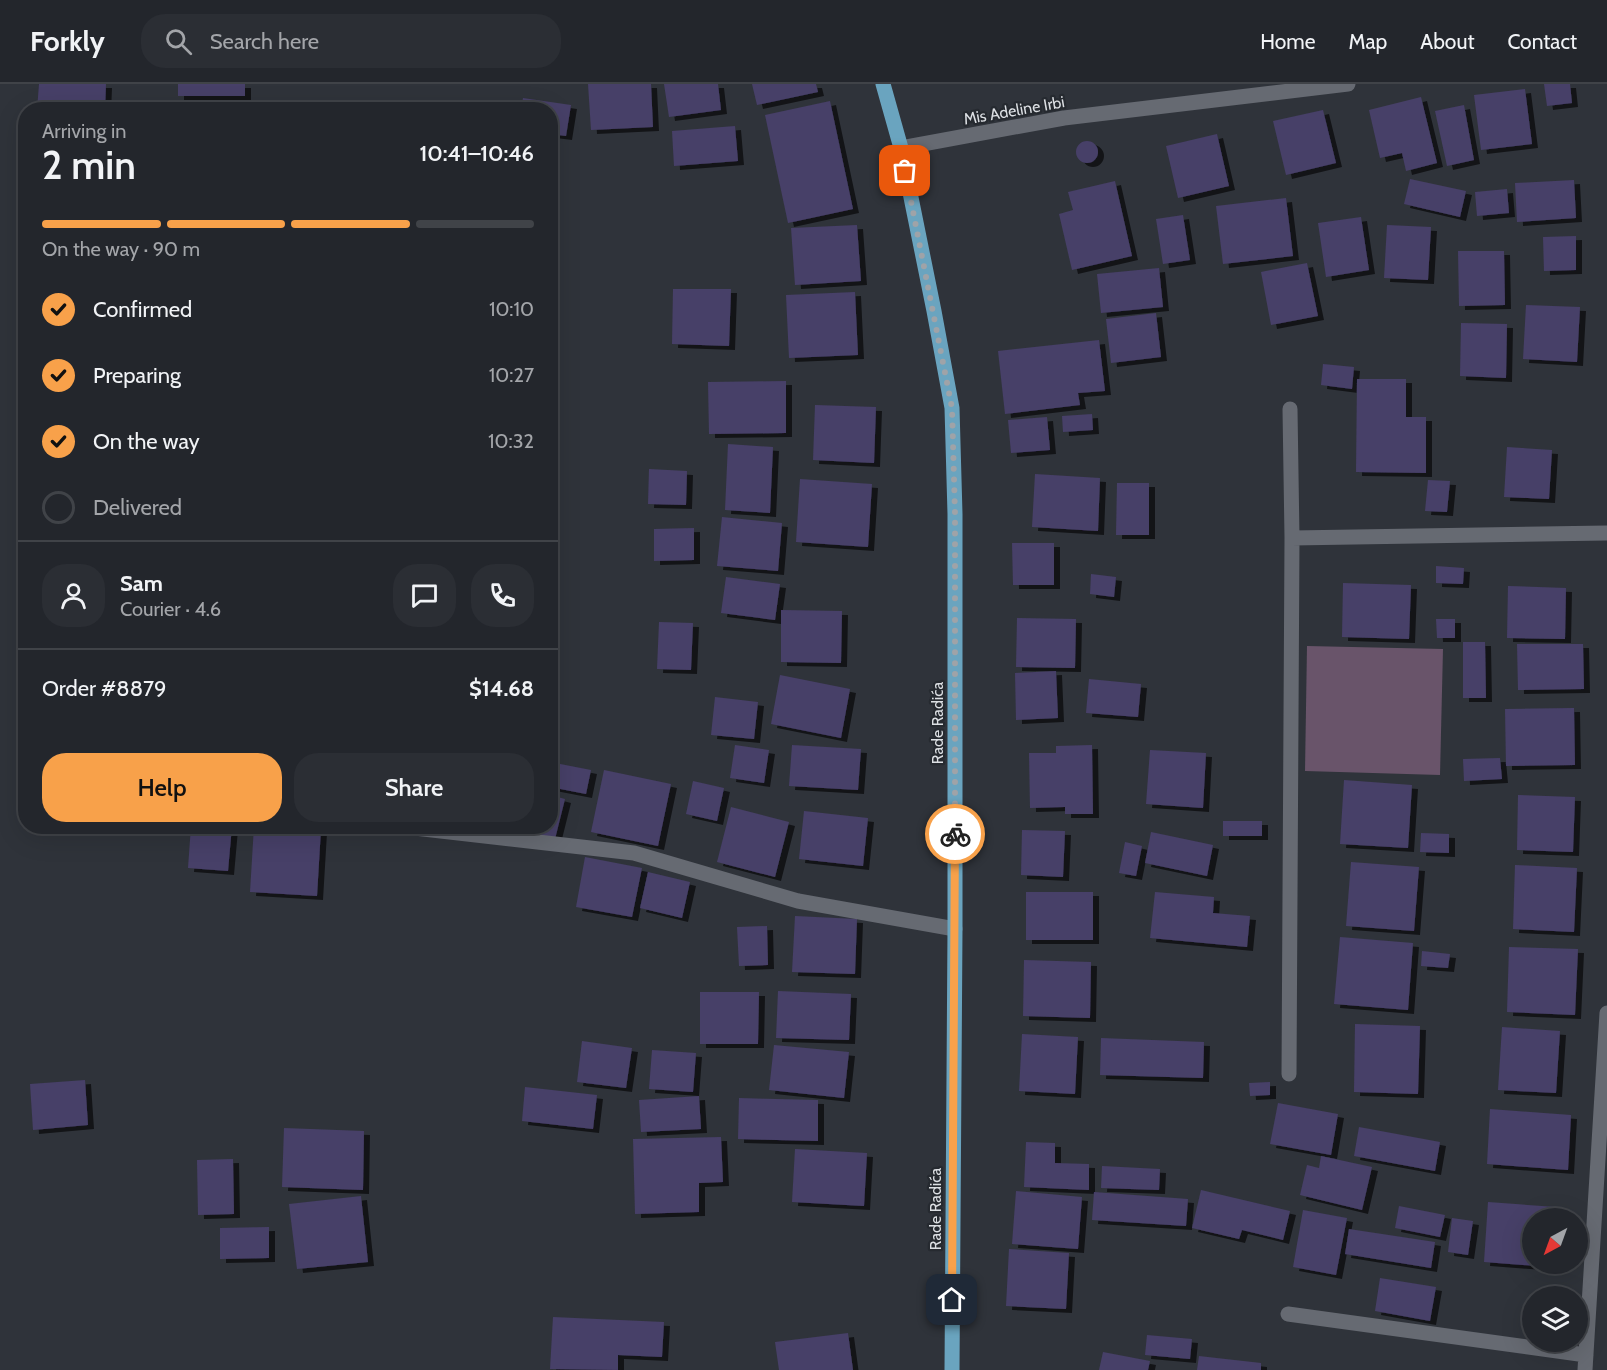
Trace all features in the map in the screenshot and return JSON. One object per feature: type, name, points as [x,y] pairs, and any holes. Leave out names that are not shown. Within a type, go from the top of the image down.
[{"type":"main road","name":"Rade Radića","points":[[883,84],[901,148],[952,408],[955,514],[952,1370]]},
{"type":"street","name":"Mis Adeline Irbi","points":[[901,148],[1064,118],[1348,84]]},
{"type":"street","points":[[1289,1074],[1292,538],[1290,409]]},
{"type":"street","points":[[1292,538],[1607,533]]},
{"type":"street","points":[[468,834],[634,853],[798,901],[955,929]]},
{"type":"street","points":[[1288,1314],[1586,1362],[1607,1013]]},
{"type":"shaded area","points":[[1307,646],[1443,649],[1440,775],[1305,771]]},
{"type":"building","points":[[39,84],[106,84],[105,102],[38,102]]},
{"type":"building","points":[[178,84],[245,84],[245,96],[178,96]]},
{"type":"building","points":[[588,84],[651,84],[653,127],[591,130]]},
{"type":"building","points":[[664,84],[718,84],[721,110],[669,117]]},
{"type":"building","points":[[752,84],[816,84],[818,92],[757,105]]},
{"type":"building","points":[[1544,84],[1570,84],[1572,103],[1547,106]]},
{"type":"building","points":[[1525,89],[1532,144],[1481,150],[1474,95]]},
{"type":"building","points":[[1421,97],[1437,163],[1406,171],[1402,153],[1380,158],[1369,110]]},
{"type":"building","points":[[523,98],[550,102],[522,102]]},
{"type":"building","points":[[830,101],[853,209],[788,223],[765,115]]},
{"type":"building","points":[[558,103],[571,105],[566,136],[558,135]]},
{"type":"building","points":[[1464,105],[1474,160],[1447,166],[1435,111]]},
{"type":"building","points":[[1323,110],[1336,163],[1286,175],[1273,121]]},
{"type":"building","points":[[735,126],[738,161],[674,166],[672,131]]},
{"type":"building","points":[[1217,134],[1229,186],[1178,198],[1166,146]]},
{"type":"building","points":[[1087,141],[1095,144],[1098,152],[1095,160],[1087,163],[1079,160],[1076,152],[1079,144]]},
{"type":"building","points":[[1410,179],[1466,191],[1460,217],[1404,204]]},
{"type":"building","points":[[1574,180],[1576,218],[1517,222],[1515,183]]},
{"type":"building","points":[[1115,181],[1132,256],[1072,270],[1059,214],[1073,210],[1068,192]]},
{"type":"building","points":[[1507,189],[1509,213],[1477,216],[1475,192]]},
{"type":"building","points":[[1286,198],[1293,256],[1223,264],[1216,206]]},
{"type":"building","points":[[1183,215],[1190,260],[1163,264],[1156,219]]},
{"type":"building","points":[[1361,217],[1369,270],[1326,277],[1318,223]]},
{"type":"building","points":[[857,225],[861,281],[795,285],[791,228]]},
{"type":"building","points":[[1387,225],[1431,227],[1428,280],[1384,278]]},
{"type":"building","points":[[1576,236],[1576,270],[1544,271],[1543,237]]},
{"type":"building","points":[[1458,251],[1504,251],[1505,305],[1459,306]]},
{"type":"building","points":[[1307,263],[1318,316],[1271,325],[1261,272]]},
{"type":"building","points":[[1159,268],[1163,307],[1101,313],[1097,274]]},
{"type":"building","points":[[673,289],[731,289],[729,346],[672,344]]},
{"type":"building","points":[[855,292],[858,355],[789,358],[786,295]]},
{"type":"building","points":[[1526,305],[1580,307],[1577,362],[1523,359]]},
{"type":"building","points":[[1156,313],[1161,357],[1111,363],[1106,319]]},
{"type":"building","points":[[1461,323],[1507,324],[1506,378],[1460,376]]},
{"type":"building","points":[[1099,340],[1105,391],[1078,393],[1080,405],[1005,414],[998,351]]},
{"type":"building","points":[[1323,364],[1354,367],[1352,389],[1321,385]]},
{"type":"building","points":[[1357,379],[1406,379],[1406,417],[1426,417],[1426,473],[1356,472]]},
{"type":"building","points":[[786,381],[786,433],[709,434],[708,382]]},
{"type":"building","points":[[815,405],[876,407],[874,463],[813,460]]},
{"type":"building","points":[[1092,414],[1093,430],[1063,432],[1062,416]]},
{"type":"building","points":[[1047,417],[1050,450],[1011,453],[1008,420]]},
{"type":"building","points":[[728,444],[773,447],[770,513],[725,510]]},
{"type":"building","points":[[1507,447],[1552,450],[1549,499],[1504,497]]},
{"type":"building","points":[[649,469],[687,471],[686,505],[648,504]]},
{"type":"building","points":[[1035,474],[1100,478],[1098,531],[1032,527]]},
{"type":"building","points":[[800,479],[872,484],[868,547],[796,542]]},
{"type":"building","points":[[1428,480],[1450,481],[1447,512],[1425,511]]},
{"type":"building","points":[[1117,483],[1149,483],[1149,535],[1116,535]]},
{"type":"building","points":[[722,517],[782,523],[778,571],[717,566]]},
{"type":"building","points":[[694,528],[694,560],[654,561],[654,529]]},
{"type":"building","points":[[1012,543],[1054,543],[1054,585],[1013,585]]},
{"type":"building","points":[[1436,566],[1464,568],[1463,584],[1436,583]]},
{"type":"building","points":[[1091,574],[1116,577],[1114,597],[1090,594]]},
{"type":"building","points":[[726,577],[780,584],[775,620],[721,613]]},
{"type":"building","points":[[1343,583],[1411,585],[1409,639],[1342,637]]},
{"type":"building","points":[[1508,586],[1566,588],[1565,639],[1507,638]]},
{"type":"building","points":[[781,610],[842,611],[841,663],[781,662]]},
{"type":"building","points":[[1017,618],[1076,619],[1075,668],[1016,667]]},
{"type":"building","points":[[1436,619],[1455,619],[1455,638],[1437,638]]},
{"type":"building","points":[[659,622],[693,623],[691,670],[657,669]]},
{"type":"building","points":[[1463,642],[1485,642],[1486,698],[1463,698]]},
{"type":"building","points":[[1517,644],[1583,644],[1584,689],[1518,690]]},
{"type":"building","points":[[1056,671],[1058,718],[1016,720],[1015,673]]},
{"type":"building","points":[[780,675],[850,689],[841,738],[771,724]]},
{"type":"building","points":[[1089,679],[1141,684],[1138,717],[1086,713]]},
{"type":"building","points":[[715,697],[758,702],[754,739],[711,735]]},
{"type":"building","points":[[1574,708],[1575,765],[1506,766],[1505,709]]},
{"type":"building","points":[[735,745],[769,750],[764,783],[730,778]]},
{"type":"building","points":[[792,745],[861,749],[858,790],[789,786]]},
{"type":"building","points":[[1092,745],[1093,814],[1065,814],[1065,807],[1030,808],[1029,753],[1056,753],[1056,746]]},
{"type":"building","points":[[1150,750],[1206,753],[1203,808],[1146,804]]},
{"type":"building","points":[[1500,758],[1502,779],[1464,781],[1463,759]]},
{"type":"building","points":[[558,764],[591,770],[586,794],[558,789]]},
{"type":"building","points":[[604,770],[671,784],[658,846],[591,832]]},
{"type":"building","points":[[1344,780],[1412,785],[1408,848],[1340,844]]},
{"type":"building","points":[[693,781],[724,788],[717,821],[686,814]]},
{"type":"building","points":[[1518,795],[1575,797],[1573,852],[1517,850]]},
{"type":"building","points":[[558,797],[565,799],[558,827]]},
{"type":"building","points":[[731,807],[789,822],[775,877],[717,862]]},
{"type":"building","points":[[804,811],[868,818],[863,866],[799,859]]},
{"type":"building","points":[[1223,821],[1262,821],[1262,836],[1223,836]]},
{"type":"building","points":[[1022,830],[1065,831],[1063,877],[1021,875]]},
{"type":"building","points":[[1151,832],[1213,845],[1207,876],[1145,863]]},
{"type":"building","points":[[1421,833],[1449,834],[1449,853],[1420,852]]},
{"type":"building","points":[[190,834],[231,834],[228,871],[188,868]]},
{"type":"building","points":[[254,834],[321,834],[317,896],[250,892]]},
{"type":"building","points":[[536,834],[556,834],[555,839]]},
{"type":"building","points":[[1125,842],[1142,846],[1136,876],[1119,873]]},
{"type":"building","points":[[585,857],[642,868],[632,917],[576,907]]},
{"type":"building","points":[[1351,862],[1419,867],[1414,931],[1346,926]]},
{"type":"building","points":[[1515,865],[1577,868],[1574,932],[1513,929]]},
{"type":"building","points":[[648,872],[690,882],[682,918],[640,908]]},
{"type":"building","points":[[1026,892],[1093,892],[1093,940],[1026,940]]},
{"type":"building","points":[[1155,892],[1214,897],[1213,913],[1250,916],[1247,947],[1150,938]]},
{"type":"building","points":[[795,916],[857,919],[855,974],[792,972]]},
{"type":"building","points":[[767,926],[768,965],[739,966],[737,927]]},
{"type":"building","points":[[1340,937],[1413,943],[1408,1010],[1334,1004]]},
{"type":"building","points":[[1509,947],[1578,949],[1575,1015],[1507,1012]]},
{"type":"building","points":[[1422,951],[1450,954],[1448,968],[1421,966]]},
{"type":"building","points":[[1024,960],[1091,962],[1090,1018],[1023,1016]]},
{"type":"building","points":[[778,991],[851,994],[849,1040],[776,1038]]},
{"type":"building","points":[[700,992],[759,992],[758,1044],[700,1044]]},
{"type":"building","points":[[1355,1024],[1420,1026],[1418,1094],[1354,1092]]},
{"type":"building","points":[[1502,1027],[1560,1031],[1556,1093],[1498,1090]]},
{"type":"building","points":[[1022,1034],[1078,1037],[1075,1094],[1019,1091]]},
{"type":"building","points":[[1101,1038],[1204,1042],[1203,1078],[1100,1075]]},
{"type":"building","points":[[582,1041],[632,1048],[626,1088],[577,1082]]},
{"type":"building","points":[[774,1045],[849,1052],[844,1098],[769,1090]]},
{"type":"building","points":[[652,1050],[696,1053],[693,1092],[649,1089]]},
{"type":"building","points":[[85,1080],[88,1125],[33,1130],[30,1084]]},
{"type":"building","points":[[1270,1082],[1270,1095],[1250,1096],[1249,1083]]},
{"type":"building","points":[[525,1087],[597,1095],[593,1129],[522,1121]]},
{"type":"building","points":[[699,1096],[701,1129],[641,1132],[639,1100]]},
{"type":"building","points":[[739,1098],[818,1100],[818,1141],[738,1139]]},
{"type":"building","points":[[1278,1103],[1338,1114],[1331,1155],[1270,1144]]},
{"type":"building","points":[[1490,1109],[1571,1115],[1568,1170],[1487,1164]]},
{"type":"building","points":[[1359,1127],[1440,1142],[1435,1171],[1354,1156]]},
{"type":"building","points":[[284,1128],[364,1131],[363,1190],[282,1187]]},
{"type":"building","points":[[721,1137],[723,1182],[699,1183],[699,1212],[635,1214],[633,1139]]},
{"type":"building","points":[[1026,1142],[1055,1143],[1055,1163],[1089,1164],[1089,1190],[1024,1187]]},
{"type":"building","points":[[795,1149],[867,1153],[864,1206],[792,1202]]},
{"type":"building","points":[[1321,1156],[1372,1167],[1362,1210],[1300,1195],[1307,1165],[1319,1168]]},
{"type":"building","points":[[233,1159],[234,1214],[198,1215],[197,1160]]},
{"type":"building","points":[[1102,1166],[1160,1169],[1159,1190],[1101,1188]]},
{"type":"building","points":[[1201,1190],[1290,1211],[1283,1240],[1242,1230],[1239,1239],[1192,1228]]},
{"type":"building","points":[[1016,1191],[1082,1197],[1078,1249],[1012,1244]]},
{"type":"building","points":[[1094,1192],[1188,1199],[1186,1226],[1092,1220]]},
{"type":"building","points":[[361,1196],[368,1262],[297,1269],[289,1204]]},
{"type":"building","points":[[1488,1202],[1556,1207],[1522,1208],[1522,1265],[1484,1262]]},
{"type":"building","points":[[1399,1206],[1445,1215],[1440,1237],[1395,1228]]},
{"type":"building","points":[[1303,1210],[1347,1218],[1336,1275],[1293,1267]]},
{"type":"building","points":[[1452,1218],[1473,1221],[1468,1255],[1448,1252]]},
{"type":"building","points":[[269,1227],[269,1258],[220,1259],[220,1228]]},
{"type":"building","points":[[1349,1229],[1435,1242],[1431,1268],[1345,1254]]},
{"type":"building","points":[[1009,1249],[1069,1253],[1066,1309],[1006,1306]]},
{"type":"building","points":[[1380,1278],[1436,1287],[1430,1321],[1375,1311]]},
{"type":"building","points":[[553,1317],[664,1322],[662,1357],[618,1355],[618,1370],[550,1369]]},
{"type":"building","points":[[848,1333],[853,1370],[779,1370],[775,1342]]},
{"type":"building","points":[[1147,1335],[1192,1339],[1190,1359],[1145,1355]]},
{"type":"building","points":[[1103,1352],[1150,1361],[1148,1370],[1099,1370]]},
{"type":"building","points":[[1199,1356],[1261,1363],[1261,1370],[1197,1370]]},
{"type":"way so far","points":[[905,171],[952,408],[955,514],[955,834]]},
{"type":"route","points":[[952,1300],[955,834]]}]
